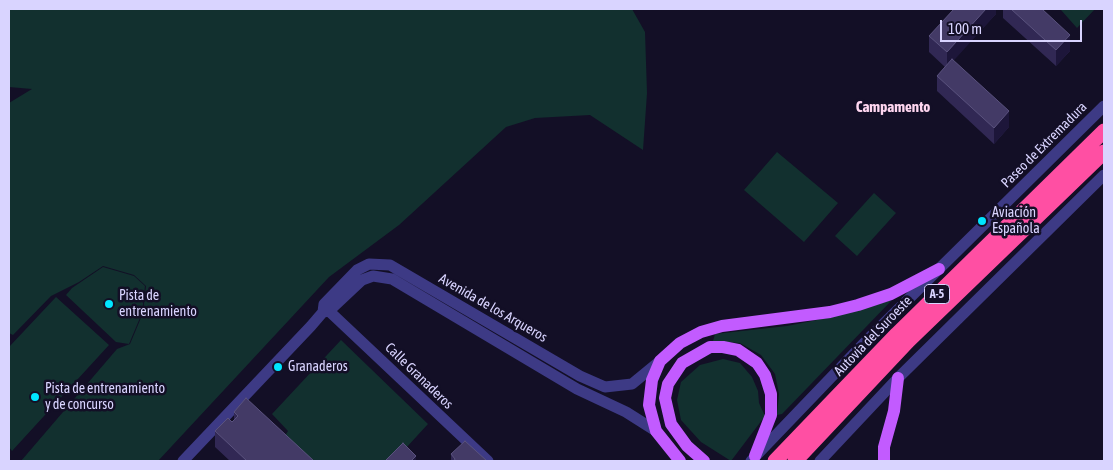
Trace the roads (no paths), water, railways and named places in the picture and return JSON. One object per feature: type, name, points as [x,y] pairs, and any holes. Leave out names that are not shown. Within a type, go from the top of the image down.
[{"type":"highway","name":"Autovía del Suroeste","points":[[775,461],[897,334],[1104,131]]},
{"type":"highway","name":"A-5","points":[[794,461],[908,341],[1104,152]]},
{"type":"main road","points":[[680,461],[656,432],[649,406],[652,380],[660,361],[680,343],[701,332],[722,326],[830,312],[858,305],[899,290],[939,269]]},
{"type":"main road","points":[[704,461],[680,438],[671,424],[665,398],[668,384],[682,362],[710,347],[738,350],[757,363],[765,375],[771,394],[771,415],[753,459]]},
{"type":"main road","points":[[884,461],[884,447],[894,411],[898,378]]},
{"type":"street","name":"Paseo de Extremadura","points":[[753,459],[939,269],[1104,106]]},
{"type":"street","points":[[820,461],[898,378],[1104,175]]},
{"type":"street","name":"Avenida de los Arqueros","points":[[326,312],[324,304],[356,270],[369,264],[379,263],[390,265],[580,376],[605,387],[632,384],[660,361]]},
{"type":"street","name":"Avenida de los Arqueros","points":[[183,461],[326,312],[362,280],[373,276],[392,278],[577,389],[626,412],[656,432]]},
{"type":"street","name":"Calle Granaderos","points":[[326,312],[488,461]]},
{"type":"place","name":"Aviación Española","points":[[982,221]]},
{"type":"place","name":"Pista de entrenamiento","points":[[109,304]]},
{"type":"place","name":"Granaderos","points":[[278,367]]},
{"type":"place","name":"Pista de entrenamiento y de concurso","points":[[35,397]]},
{"type":"district","name":"Campamento","points":[[893,107]]}]
